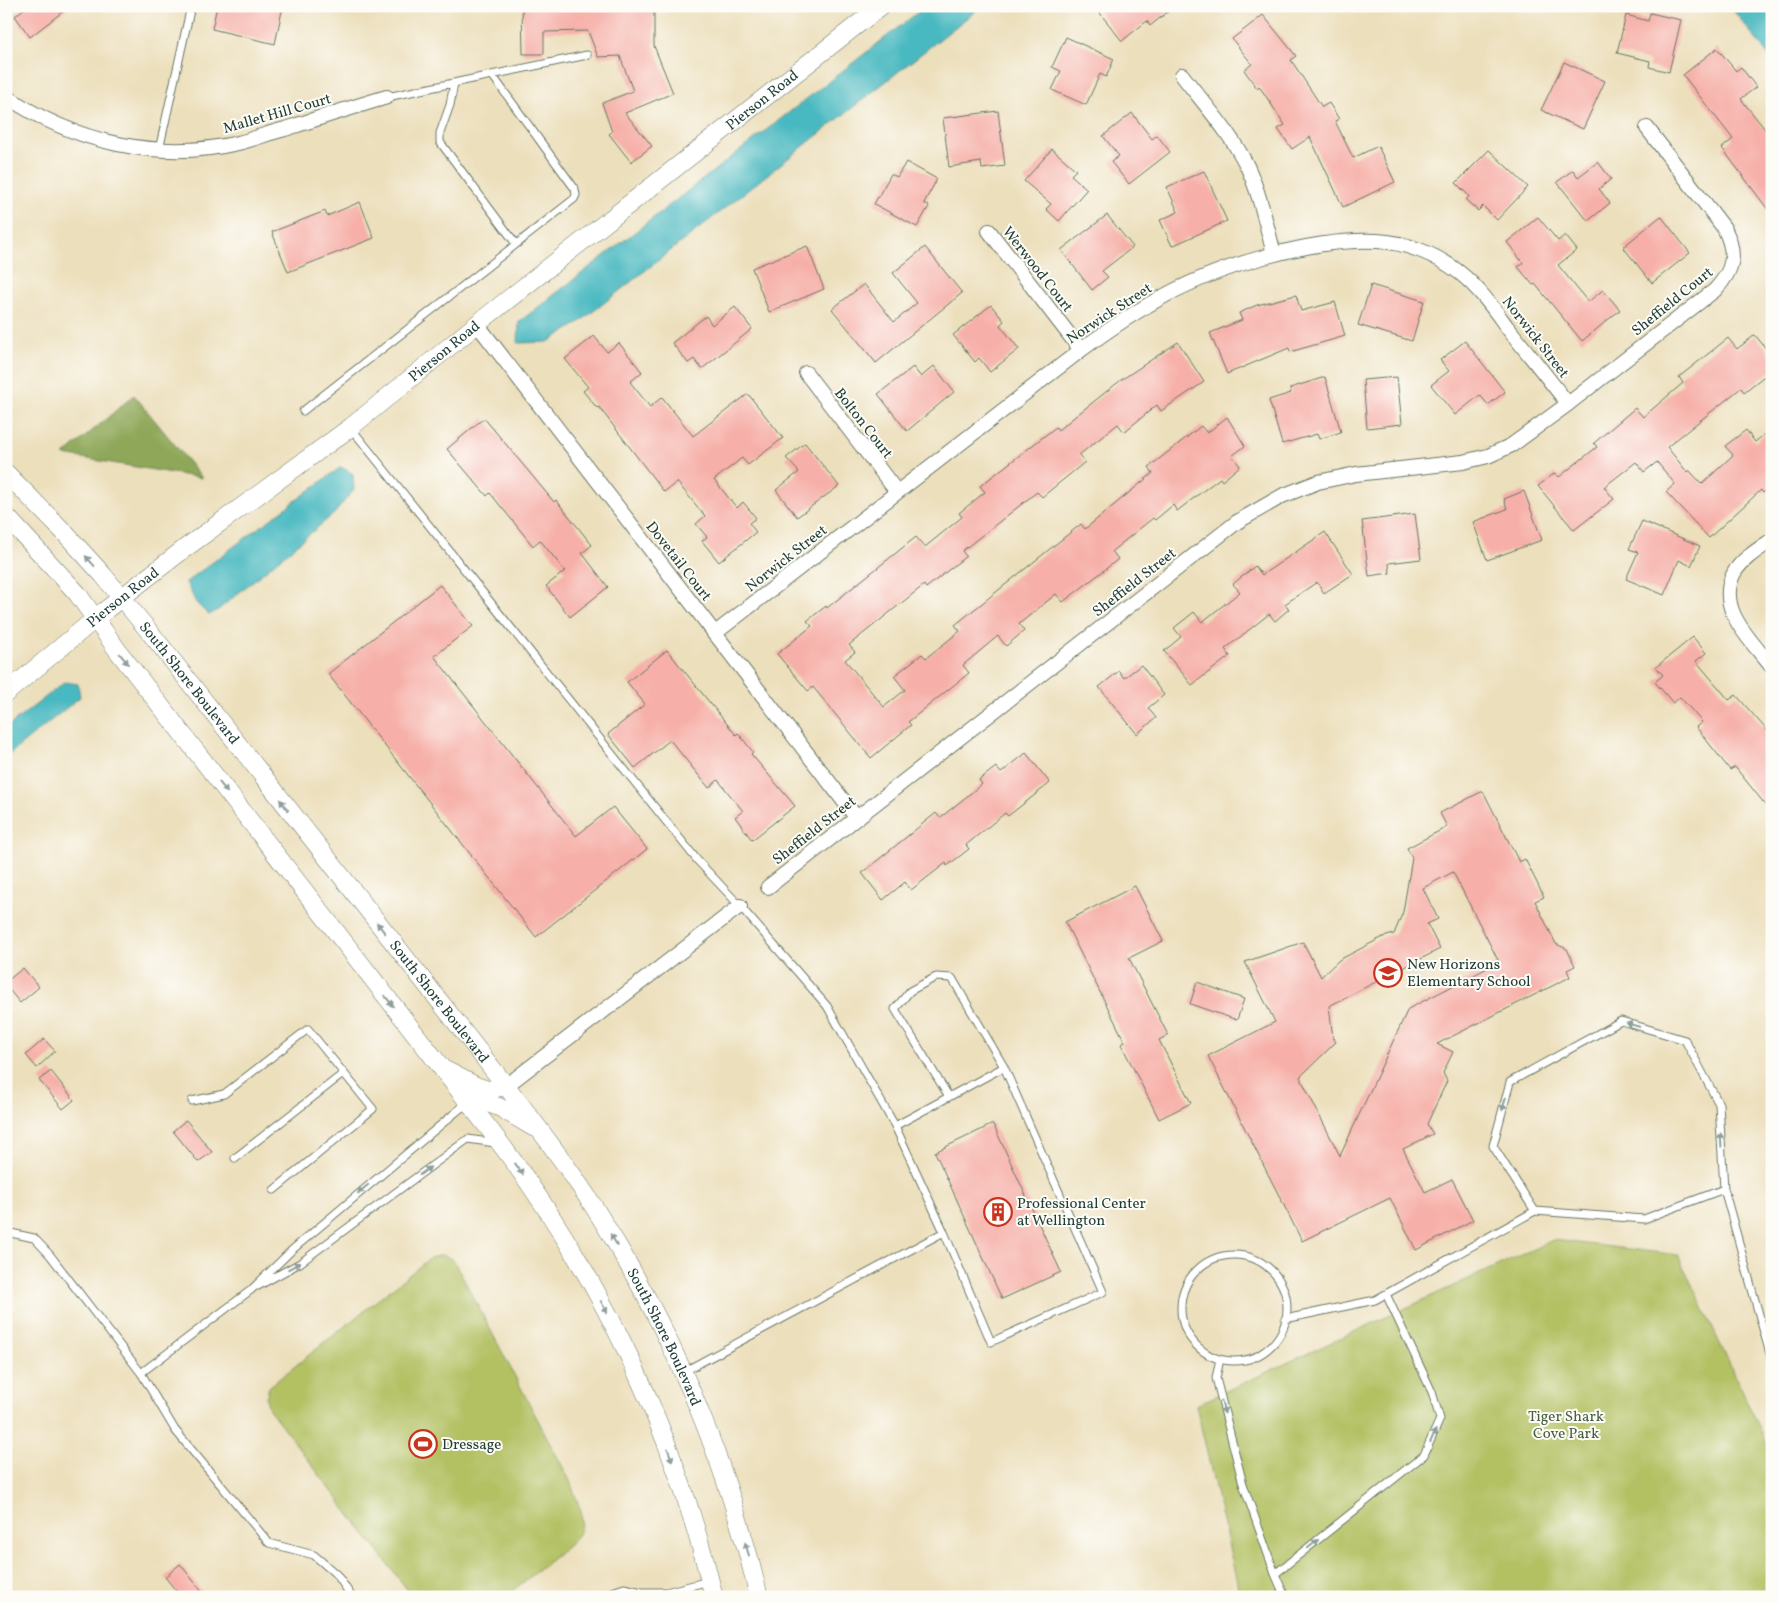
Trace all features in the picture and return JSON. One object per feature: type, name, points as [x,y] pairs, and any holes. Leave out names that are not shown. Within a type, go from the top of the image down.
[{"type":"street","name":"Pierson Road","points":[[6,693],[121,598],[184,549],[351,427],[477,324],[881,6]]},
{"type":"street","points":[[1182,75],[1230,138],[1246,165],[1258,193],[1274,254]]},
{"type":"street","name":"Mallet Hill Court","points":[[6,96],[46,120],[95,139],[120,145],[159,150],[198,149],[238,143],[387,97]]},
{"type":"street","name":"Sheffield Court","points":[[1568,404],[1715,290],[1725,280],[1731,268],[1732,247],[1724,228],[1647,128]]},
{"type":"street","name":"Werwood Court","points":[[989,231],[1080,350]]},
{"type":"street","name":"Norwick Street","points":[[714,634],[1080,350],[1122,320],[1167,294],[1215,273],[1274,254],[1352,241],[1378,241],[1409,247],[1438,258],[1460,272],[1478,290],[1568,404]]},
{"type":"street","name":"Dovetail Court","points":[[477,324],[856,817]]},
{"type":"street","name":"Bolton Court","points":[[806,373],[898,492]]},
{"type":"street","name":"Sheffield Street","points":[[768,887],[1237,522],[1258,508],[1318,482],[1356,474],[1463,462],[1488,456],[1523,438],[1568,404]]},
{"type":"street","name":"South Shore Boulevard","points":[[6,473],[103,575],[157,641],[506,1086],[541,1132],[598,1214],[658,1318],[710,1437],[729,1488],[759,1597]]},
{"type":"street","points":[[6,516],[77,593],[118,651],[500,1143],[557,1225],[615,1328],[646,1393],[685,1495],[712,1589]]},
{"type":"street","points":[[1772,540],[1743,562],[1734,572],[1728,599],[1738,623],[1772,667]]},
{"type":"street","points":[[440,1067],[476,1086],[488,1090],[506,1086],[740,906]]},
{"type":"street","points":[[468,1102],[484,1102],[499,1107],[541,1132]]},
{"type":"lane","points":[[159,150],[191,6]]},
{"type":"lane","points":[[387,97],[587,55]]},
{"type":"lane","points":[[303,410],[574,199],[575,189],[492,75]]},
{"type":"lane","points":[[454,83],[450,105],[440,133],[440,142],[516,244]]},
{"type":"lane","points":[[351,427],[698,860],[827,1006],[895,1126],[944,1232],[991,1342],[1103,1292],[1004,1067],[952,978],[936,976],[910,992],[895,1009],[948,1098]]},
{"type":"lane","points":[[1535,1211],[1492,1146],[1510,1082],[1621,1021],[1685,1040],[1720,1104],[1724,1189],[1772,1361]]},
{"type":"lane","points":[[192,1101],[224,1094],[308,1029],[373,1109],[274,1190]]},
{"type":"lane","points":[[895,1126],[1004,1067]]},
{"type":"lane","points":[[235,1158],[344,1073]]},
{"type":"lane","points":[[142,1373],[251,1290],[292,1250],[468,1102]]},
{"type":"lane","points":[[251,1290],[300,1263],[468,1139],[500,1143]]},
{"type":"lane","points":[[1286,1319],[1375,1300],[1535,1211],[1644,1219],[1724,1189]]},
{"type":"lane","points":[[6,1232],[34,1238],[50,1255],[142,1373],[175,1430],[270,1543],[314,1555],[337,1576],[352,1597]]},
{"type":"lane","points":[[682,1372],[944,1232]]},
{"type":"lane","points":[[1237,1255],[1254,1259],[1270,1269],[1281,1283],[1286,1300],[1286,1319],[1280,1335],[1268,1348],[1254,1357],[1237,1361],[1220,1359],[1205,1353],[1192,1341],[1184,1326],[1180,1310],[1183,1293],[1190,1277],[1203,1265],[1219,1257],[1237,1255]]},
{"type":"lane","points":[[1275,1574],[1424,1455],[1440,1420],[1432,1392],[1386,1294]]},
{"type":"lane","points":[[1220,1359],[1216,1378],[1243,1484],[1285,1597]]},
{"type":"lane","points":[[598,1597],[624,1588],[642,1592],[712,1589]]},
{"type":"green space","points":[[134,395],[202,478],[64,455]]},
{"type":"green space","name":"Tiger Shark Cove Park","points":[[1553,1240],[1678,1255],[1772,1454],[1772,1597],[1239,1597],[1196,1405]]},
{"type":"green space","name":"Dressage","points":[[443,1255],[453,1260],[461,1274],[569,1479],[581,1511],[582,1522],[578,1534],[569,1545],[505,1597],[413,1597],[269,1409],[266,1398],[269,1387],[430,1258]]},
{"type":"water","points":[[926,6],[982,6],[576,325],[548,342],[518,343],[519,322]]},
{"type":"water","points":[[1730,6],[1764,6],[1772,16],[1772,60]]},
{"type":"water","points":[[341,467],[353,474],[354,489],[335,513],[218,610],[209,615],[196,603],[186,582]]},
{"type":"water","points":[[65,682],[78,684],[80,697],[6,757],[6,728]]},
{"type":"building","points":[[27,6],[70,6],[30,37],[15,16]]},
{"type":"building","points":[[217,6],[283,6],[275,44],[212,29]]},
{"type":"building","points":[[522,6],[654,6],[654,46],[673,93],[625,113],[652,146],[631,162],[609,134],[612,132],[602,103],[633,91],[620,56],[598,57],[588,31],[544,32],[544,54],[523,54]]},
{"type":"building","points":[[1107,6],[1175,6],[1150,26],[1147,21],[1122,41],[1099,12]]},
{"type":"building","points":[[1650,13],[1681,20],[1669,72],[1649,67],[1650,61],[1617,53],[1626,15],[1648,21]]},
{"type":"building","points":[[1263,15],[1296,56],[1291,60],[1322,107],[1329,103],[1339,119],[1335,121],[1353,158],[1378,146],[1395,182],[1343,207],[1310,137],[1292,149],[1278,129],[1285,125],[1259,86],[1257,88],[1244,70],[1252,64],[1232,39]]},
{"type":"building","points":[[1066,37],[1114,59],[1106,77],[1100,74],[1086,105],[1052,90],[1061,71],[1052,67]]},
{"type":"building","points":[[1717,48],[1736,71],[1741,67],[1756,87],[1741,99],[1772,138],[1772,215],[1722,148],[1733,139],[1683,75]]},
{"type":"building","points":[[1564,62],[1605,81],[1583,129],[1541,110]]},
{"type":"building","points":[[998,111],[1005,166],[982,169],[981,162],[949,167],[943,118]]},
{"type":"building","points":[[1132,113],[1152,139],[1157,135],[1170,152],[1129,184],[1111,162],[1119,156],[1103,136]]},
{"type":"building","points":[[1052,149],[1076,170],[1071,175],[1087,189],[1059,221],[1046,209],[1051,204],[1024,181]]},
{"type":"building","points":[[1489,150],[1528,187],[1497,220],[1483,206],[1478,211],[1466,200],[1469,196],[1456,183]]},
{"type":"building","points":[[906,162],[937,179],[924,203],[929,206],[917,227],[874,204],[891,174],[897,177]]},
{"type":"building","points":[[1598,162],[1611,179],[1599,189],[1610,203],[1588,221],[1557,182],[1573,170],[1578,177]]},
{"type":"building","points":[[1204,171],[1227,221],[1172,246],[1160,220],[1178,212],[1167,187]]},
{"type":"building","points":[[360,202],[374,238],[288,272],[272,232],[325,211],[327,216]]},
{"type":"building","points":[[1107,215],[1133,247],[1102,271],[1108,277],[1092,290],[1061,250]]},
{"type":"building","points":[[1661,216],[1690,253],[1652,283],[1623,247]]},
{"type":"building","points":[[1538,217],[1558,241],[1565,235],[1577,250],[1558,265],[1588,302],[1603,290],[1620,310],[1582,341],[1535,284],[1533,285],[1518,267],[1523,263],[1507,242]]},
{"type":"building","points":[[807,246],[824,289],[769,312],[752,268]]},
{"type":"building","points":[[925,247],[962,293],[876,363],[832,309],[864,284],[894,322],[917,303],[893,273]]},
{"type":"building","points":[[1371,285],[1424,301],[1412,341],[1358,325]]},
{"type":"building","points":[[1296,295],[1301,311],[1335,302],[1345,336],[1290,352],[1289,348],[1227,374],[1210,333],[1242,320],[1239,313],[1257,305]]},
{"type":"building","points":[[991,305],[1004,321],[1000,325],[1019,349],[990,372],[979,358],[975,362],[953,335]]},
{"type":"building","points":[[735,307],[752,329],[702,369],[694,359],[688,363],[672,343],[706,316],[712,325]]},
{"type":"building","points":[[1755,335],[1772,356],[1772,370],[1744,392],[1741,388],[1667,447],[1687,472],[1689,470],[1702,484],[1733,455],[1725,446],[1746,430],[1755,442],[1772,428],[1772,486],[1763,493],[1761,490],[1709,538],[1666,492],[1675,484],[1657,462],[1644,472],[1636,462],[1604,487],[1614,499],[1574,530],[1538,486],[1555,473],[1559,477],[1597,447],[1594,443],[1635,408],[1643,417],[1683,383],[1679,377],[1728,338],[1737,349]]},
{"type":"building","points":[[594,336],[607,352],[619,343],[642,372],[630,382],[650,407],[662,397],[693,436],[748,394],[783,438],[748,465],[742,458],[714,480],[737,508],[743,502],[756,518],[749,523],[756,532],[719,562],[702,541],[707,537],[696,524],[705,516],[677,482],[664,492],[599,407],[597,408],[583,391],[588,387],[565,359]]},
{"type":"building","points":[[1465,341],[1505,392],[1488,405],[1480,395],[1455,415],[1431,385],[1449,371],[1440,360]]},
{"type":"building","points":[[1178,342],[1204,382],[1161,411],[1157,405],[1124,432],[1118,424],[1079,455],[1085,462],[1042,497],[1037,492],[962,551],[966,556],[926,588],[924,585],[849,645],[855,652],[845,660],[884,707],[905,690],[894,676],[922,654],[926,658],[960,631],[955,625],[1081,524],[1085,529],[1153,473],[1149,467],[1201,426],[1207,433],[1227,417],[1245,446],[1232,456],[1240,466],[1222,481],[1220,478],[1177,511],[1173,505],[1155,520],[1153,518],[1112,551],[1118,559],[1102,572],[1063,602],[1056,594],[1019,624],[1024,631],[1006,646],[998,636],[963,665],[969,673],[908,722],[911,725],[871,758],[813,687],[808,691],[777,654],[812,626],[807,621],[826,606],[827,608],[916,537],[925,547],[962,517],[959,513],[985,492],[980,486],[1056,427],[1058,430],[1121,380]]},
{"type":"building","points":[[934,366],[954,392],[907,431],[878,394],[913,367],[921,377]]},
{"type":"building","points":[[1325,377],[1341,432],[1319,439],[1317,434],[1282,444],[1269,400],[1291,393],[1290,388]]},
{"type":"building","points":[[1397,377],[1402,424],[1367,428],[1363,380]]},
{"type":"building","points":[[484,418],[554,502],[556,500],[592,545],[582,553],[608,587],[570,617],[546,586],[565,571],[540,540],[533,546],[490,493],[487,496],[447,449]]},
{"type":"building","points":[[805,443],[839,486],[797,517],[776,490],[799,472],[786,458]]},
{"type":"building","points":[[1524,491],[1542,540],[1487,560],[1473,522],[1507,509],[1504,499]]},
{"type":"building","points":[[1415,514],[1421,559],[1389,563],[1390,573],[1369,576],[1362,521]]},
{"type":"building","points":[[1642,521],[1700,546],[1691,566],[1679,560],[1664,595],[1626,579],[1638,552],[1629,549]]},
{"type":"building","points":[[1325,532],[1353,574],[1324,593],[1317,582],[1285,604],[1289,609],[1275,621],[1269,614],[1225,649],[1230,656],[1192,685],[1164,651],[1181,637],[1174,628],[1194,612],[1202,622],[1240,592],[1233,584],[1255,566],[1262,575]]},
{"type":"building","points":[[440,585],[473,626],[434,656],[576,836],[613,807],[647,849],[536,937],[328,674]]},
{"type":"building","points":[[1693,637],[1706,653],[1696,661],[1729,700],[1736,695],[1772,736],[1772,813],[1735,767],[1730,770],[1696,727],[1702,722],[1680,697],[1673,703],[1655,682],[1663,675],[1656,667]]},
{"type":"building","points":[[667,650],[736,735],[738,733],[753,752],[751,754],[795,806],[752,840],[735,817],[743,811],[718,780],[709,788],[670,740],[635,768],[608,734],[645,704],[627,682]]},
{"type":"building","points":[[1141,665],[1164,695],[1148,708],[1156,718],[1137,734],[1099,687],[1119,671],[1124,678]]},
{"type":"building","points":[[1026,753],[1050,783],[1008,816],[1005,813],[966,845],[969,849],[947,866],[946,863],[911,890],[905,882],[883,900],[862,873],[936,813],[940,818],[982,784],[979,780],[996,767],[1001,773]]},
{"type":"building","points":[[1483,791],[1519,862],[1525,859],[1544,897],[1535,901],[1556,944],[1567,949],[1575,966],[1567,970],[1570,977],[1437,1044],[1453,1052],[1443,1073],[1447,1081],[1427,1124],[1433,1134],[1403,1149],[1425,1192],[1452,1179],[1473,1220],[1416,1250],[1390,1198],[1302,1241],[1208,1056],[1275,1022],[1245,962],[1303,942],[1321,977],[1339,960],[1383,937],[1394,934],[1403,912],[1412,858],[1407,848],[1447,827],[1440,813]],"holes":[[[1453,872],[1499,962],[1408,1009],[1340,1156],[1300,1077],[1336,1042],[1333,1038],[1329,1006],[1440,949],[1427,924],[1438,919],[1423,888]]]},
{"type":"building","points":[[1135,886],[1163,941],[1129,958],[1168,1035],[1159,1040],[1191,1103],[1159,1119],[1121,1044],[1125,1042],[1065,922]]},
{"type":"building","points":[[23,968],[39,987],[20,1003],[6,986],[6,982]]},
{"type":"building","points":[[1197,982],[1244,999],[1237,1020],[1190,1004]]},
{"type":"building","points":[[44,1039],[55,1051],[37,1068],[26,1055]]},
{"type":"building","points":[[51,1071],[74,1100],[63,1109],[39,1080]]},
{"type":"building","points":[[186,1120],[212,1152],[198,1162],[173,1131]]},
{"type":"building","name":"Professional Center at Wellington","points":[[993,1124],[1061,1272],[1002,1299],[935,1152]]},
{"type":"building","points":[[180,1564],[206,1597],[181,1597],[165,1577]]},
{"type":"place","name":"New Horizons Elementary School","points":[[1388,973]]},
{"type":"place","name":"Professional Center at Wellington","points":[[998,1212]]},
{"type":"place","name":"Dressage","points":[[423,1444]]}]
